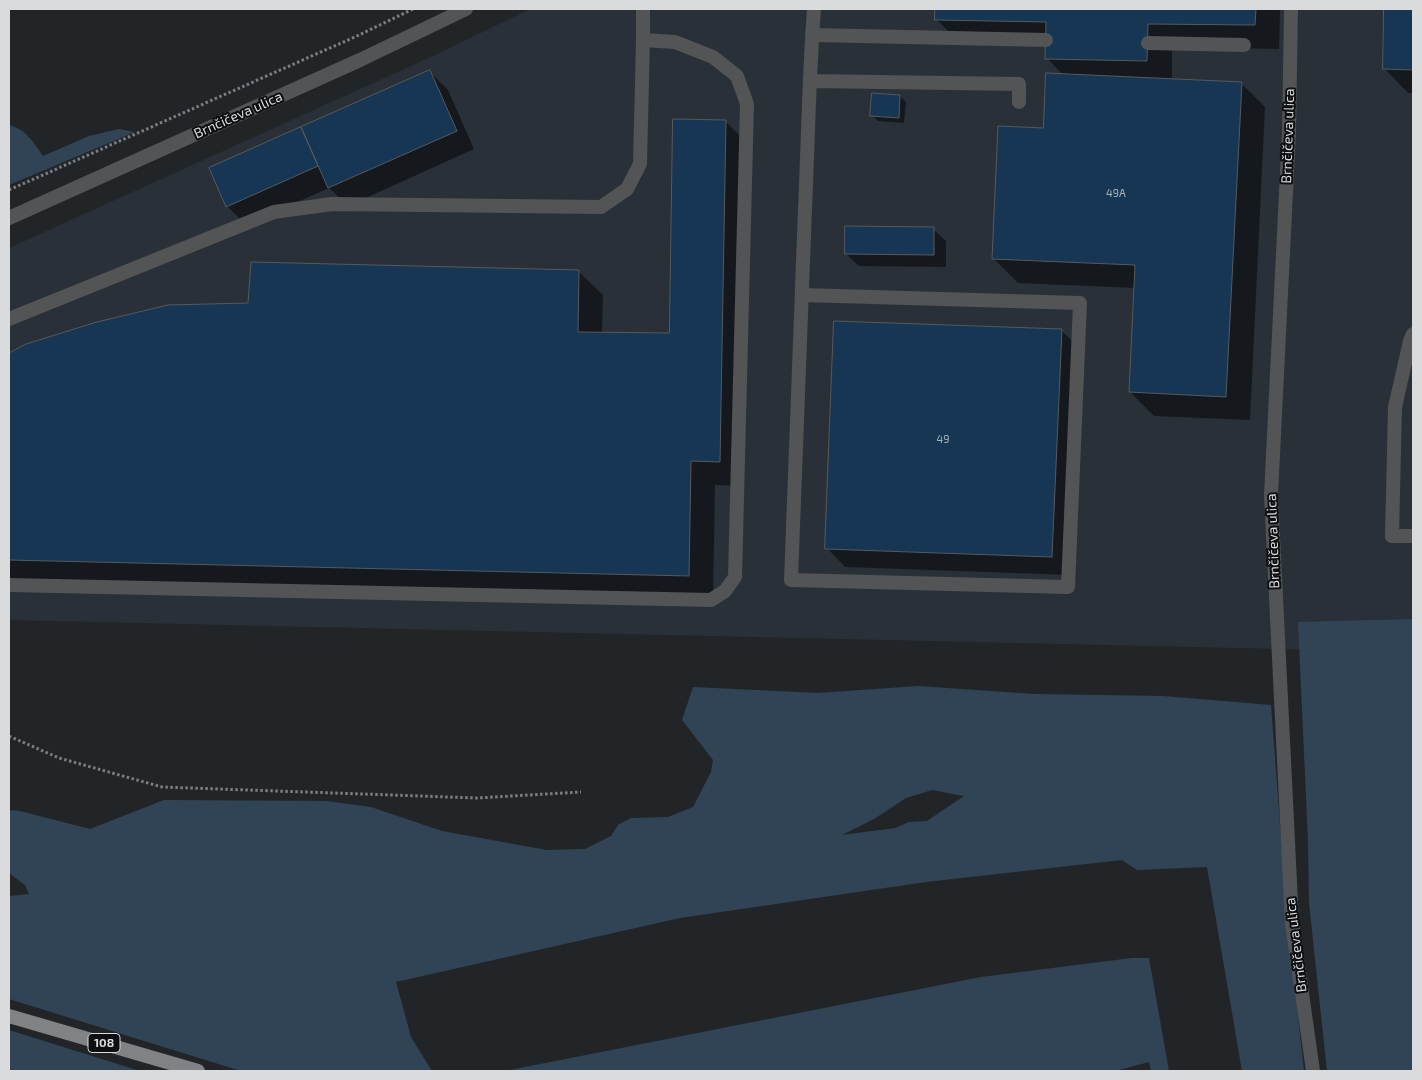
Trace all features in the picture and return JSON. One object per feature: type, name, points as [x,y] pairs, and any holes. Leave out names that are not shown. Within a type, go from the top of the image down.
[{"type":"main road","name":"108","points":[[9,1016],[198,1071]]},
{"type":"street","name":"Brnčičeva ulica","points":[[9,218],[360,60],[466,9]]},
{"type":"street","points":[[9,319],[274,212],[332,204],[601,207],[627,190],[640,164],[643,9]]},
{"type":"street","points":[[802,294],[1080,303],[1068,588],[791,580],[810,81],[814,9]]},
{"type":"street","name":"Brnčičeva ulica","points":[[1291,9],[1289,132],[1271,495],[1292,923],[1313,1071]]},
{"type":"street","points":[[812,35],[1046,40]]},
{"type":"street","points":[[9,585],[711,600],[725,591],[735,577],[747,104],[737,76],[712,57],[675,42],[643,40]]},
{"type":"street","points":[[1148,42],[1244,45]]},
{"type":"street","points":[[810,81],[1019,84],[1019,102]]},
{"type":"street","points":[[1413,334],[1395,407],[1392,536],[1413,536]]},
{"type":"path","points":[[9,190],[357,36],[413,9]]},
{"type":"path","points":[[9,736],[59,758],[162,787],[477,798],[581,792]]},
{"type":"shaded area","points":[[530,9],[1413,9],[1413,652],[9,620],[9,248],[433,56]]},
{"type":"shaded area","points":[[9,125],[25,133],[43,156],[89,136],[119,129],[135,132],[9,185]]},
{"type":"shaded area","points":[[1413,619],[1413,1071],[1327,1071],[1309,903],[1298,622]]},
{"type":"shaded area","points":[[918,686],[1034,694],[1163,696],[1271,705],[1287,917],[1304,1071],[1242,1071],[1207,867],[1137,870],[1122,860],[926,882],[680,918],[396,982],[411,1037],[432,1071],[241,1071],[9,999],[9,896],[29,894],[25,885],[9,873],[9,810],[20,811],[90,829],[164,800],[326,801],[371,807],[442,831],[547,850],[585,849],[611,836],[618,825],[631,818],[668,817],[693,807],[711,772],[713,760],[682,720],[693,687],[818,693]],"holes":[[[932,790],[964,796],[927,821],[909,822],[895,828],[842,835],[874,819],[906,798]]]},
{"type":"shaded area","points":[[1132,958],[1149,958],[1169,1071],[1151,1071],[1149,1062],[1115,1071],[505,1071],[981,977]]},
{"type":"shaded area","points":[[9,1030],[140,1071],[9,1071]]},
{"type":"building","points":[[935,9],[1256,9],[1255,25],[1148,24],[1147,61],[1045,59],[1046,22],[935,20]]},
{"type":"building","points":[[1384,9],[1413,9],[1413,70],[1383,69]]},
{"type":"building","points":[[430,70],[457,131],[328,188],[301,127]]},
{"type":"building","points":[[1046,73],[1242,82],[1226,397],[1129,392],[1135,265],[992,259],[998,126],[1043,128]]},
{"type":"building","points":[[872,93],[900,95],[899,118],[870,116]]},
{"type":"building","points":[[673,119],[726,120],[720,462],[691,461],[689,576],[9,560],[9,353],[26,344],[97,322],[168,305],[248,303],[251,262],[579,270],[578,332],[669,333]]},
{"type":"building","points":[[301,127],[318,166],[226,207],[209,168]]},
{"type":"building","points":[[845,226],[934,227],[934,255],[845,254]]},
{"type":"building","points":[[834,321],[1062,329],[1052,557],[825,549]]}]
